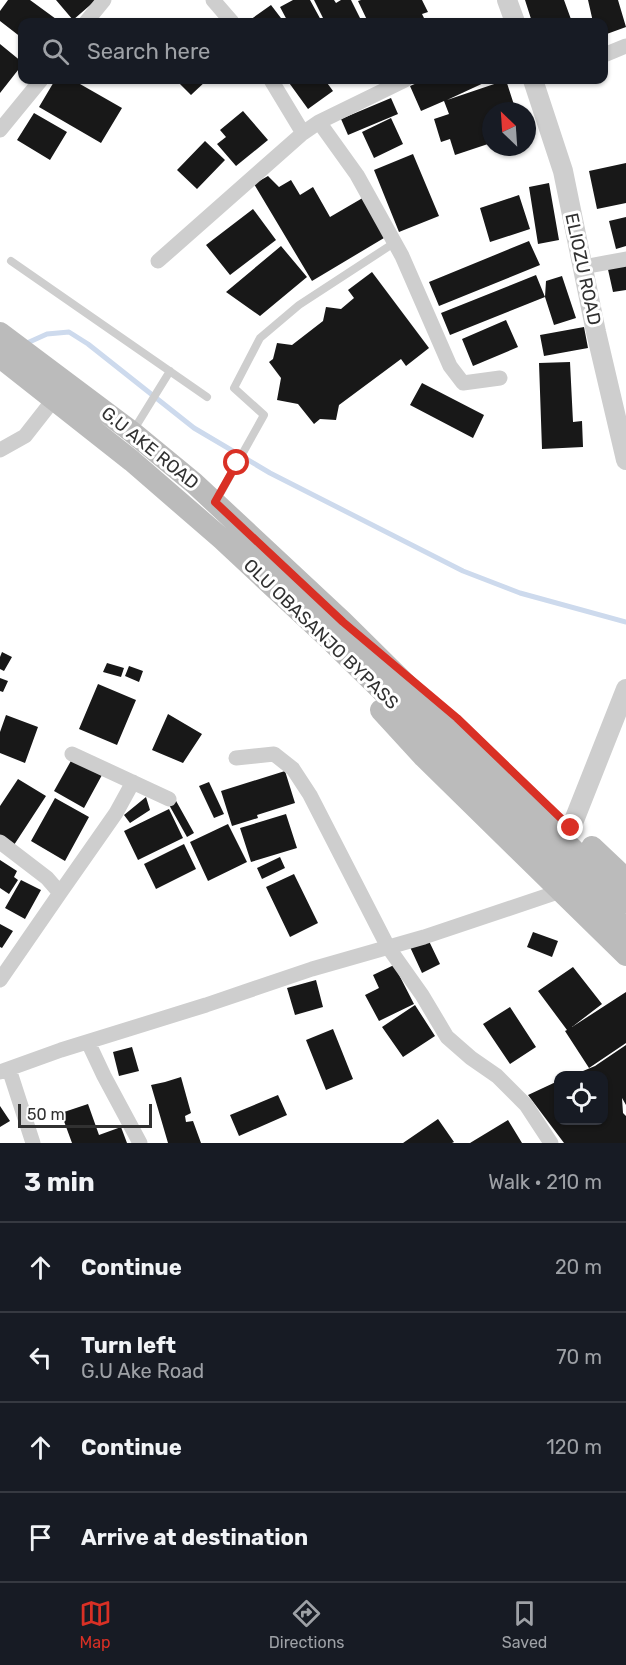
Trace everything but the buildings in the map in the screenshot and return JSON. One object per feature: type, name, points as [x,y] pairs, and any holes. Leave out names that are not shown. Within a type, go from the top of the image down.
[{"type":"main road","name":"G.U AKE ROAD","points":[[0,333],[132,432],[215,502],[334,629],[626,902]]},
{"type":"main road","name":"OLU OBASANJO BYPASS","points":[[0,357],[132,461],[334,629],[626,928]]},
{"type":"main road","points":[[334,629],[457,718],[626,879]]},
{"type":"main road","points":[[334,629],[380,709],[424,757],[626,955]]},
{"type":"street","points":[[89,18],[104,0]]},
{"type":"street","points":[[213,0],[229,18]]},
{"type":"street","points":[[507,0],[514,18]]},
{"type":"street","points":[[608,53],[626,46]]},
{"type":"street","points":[[0,130],[38,84]]},
{"type":"street","points":[[273,84],[303,134]]},
{"type":"street","points":[[158,261],[319,122],[397,84]]},
{"type":"street","name":"ELIOZU ROAD","points":[[539,84],[563,171],[596,332],[626,460]]},
{"type":"street","points":[[319,122],[357,174],[402,256],[450,366],[463,383],[500,378]]},
{"type":"street","points":[[583,267],[626,259]]},
{"type":"street","points":[[0,450],[25,436],[54,399]]},
{"type":"street","points":[[571,828],[626,689]]},
{"type":"street","points":[[72,754],[170,800]]},
{"type":"street","points":[[236,758],[274,754],[293,769],[310,795],[388,947],[422,995],[447,1037],[497,1076],[526,1106],[551,1143]]},
{"type":"street","points":[[0,980],[116,813],[133,782]]},
{"type":"street","points":[[0,842],[48,878],[60,893]]},
{"type":"street","points":[[33,1143],[4,1071],[312,969],[561,891]]},
{"type":"street","points":[[88,1042],[140,1143]]},
{"type":"lane","points":[[215,502],[264,415],[234,388],[260,338],[299,305],[394,243]]},
{"type":"lane","points":[[11,261],[207,397]]},
{"type":"lane","points":[[132,432],[170,370]]},
{"type":"waterway","points":[[27,343],[47,334],[69,332],[88,344],[194,428],[270,473],[463,571],[520,593],[626,622]]},
{"type":"route","points":[[237,463],[215,502],[343,622],[457,718],[571,828]]}]
